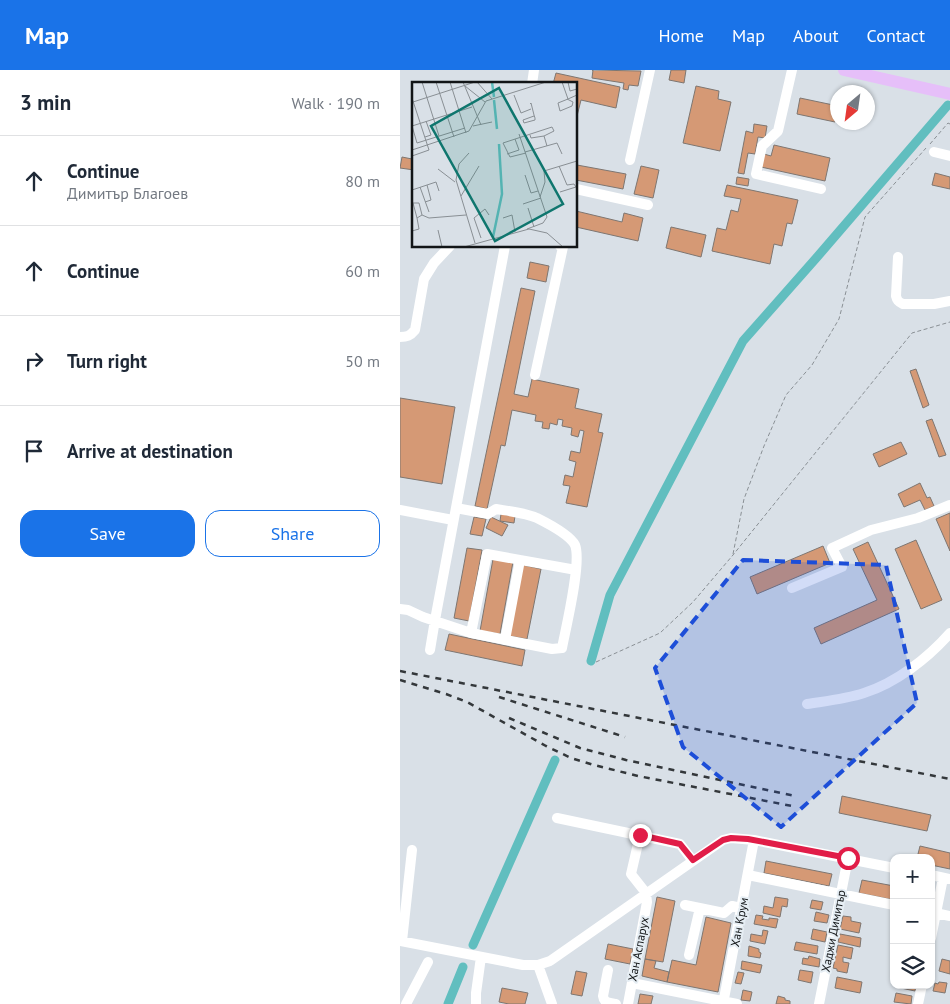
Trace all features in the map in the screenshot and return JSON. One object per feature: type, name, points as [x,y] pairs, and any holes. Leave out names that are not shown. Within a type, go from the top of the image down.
[{"type":"main road","points":[[844,70],[950,94]]},
{"type":"street","points":[[630,160],[650,70]]},
{"type":"street","points":[[792,70],[778,131],[762,146],[756,174],[821,189]]},
{"type":"street","points":[[934,152],[950,156]]},
{"type":"street","points":[[578,189],[648,205]]},
{"type":"street","points":[[400,337],[407,337],[412,334],[424,279],[434,263],[448,248]]},
{"type":"street","points":[[430,650],[505,248]]},
{"type":"street","points":[[535,375],[563,248]]},
{"type":"street","points":[[898,257],[896,296],[899,302],[902,304],[934,304],[950,301]]},
{"type":"street","points":[[792,588],[842,567],[832,548],[871,530],[918,518],[950,505]]},
{"type":"street","points":[[400,609],[408,610],[471,633],[552,649],[562,648],[576,570],[577,556],[571,539],[536,518],[496,509],[488,514],[456,508]]},
{"type":"street","points":[[400,510],[453,520]]},
{"type":"street","points":[[471,633],[487,554],[576,570]]},
{"type":"street","points":[[505,640],[520,560]]},
{"type":"street","points":[[807,704],[838,700],[865,693],[887,683],[907,671],[950,633]]},
{"type":"street","points":[[557,818],[680,844],[693,860]]},
{"type":"street","points":[[640,835],[631,874],[646,893]]},
{"type":"street","points":[[412,850],[401,942],[523,965],[538,965],[550,960],[723,840],[731,838],[754,840],[890,867]]},
{"type":"street","name":"Хан Крум","points":[[723,1003],[754,840]]},
{"type":"street","name":"Хаджи Димитър","points":[[819,1004],[848,858]]},
{"type":"street","points":[[748,875],[890,904]]},
{"type":"street","points":[[935,909],[947,878]]},
{"type":"street","name":"Хан Аспарух","points":[[628,1004],[646,909],[646,893]]},
{"type":"street","points":[[685,905],[724,913],[732,906],[741,908]]},
{"type":"street","points":[[689,955],[700,908]]},
{"type":"street","points":[[935,912],[950,916]]},
{"type":"street","points":[[476,1004],[481,957]]},
{"type":"street","points":[[406,1004],[428,962]]},
{"type":"street","points":[[538,965],[552,1004]]},
{"type":"street","points":[[608,970],[603,996],[606,1002],[616,1004]]},
{"type":"street","points":[[632,983],[723,1003],[737,1004]]},
{"type":"street","points":[[918,1004],[921,989]]},
{"type":"path","points":[[733,555],[744,499],[786,394],[812,366],[839,319],[865,217],[949,124],[950,120]]},
{"type":"path","points":[[596,662],[660,633],[693,602],[912,334],[950,322]]},
{"type":"highlighted area","points":[[743,560],[886,565],[917,703],[781,827],[683,747],[655,668]]},
{"type":"building","points":[[593,70],[641,71],[638,86],[629,85],[628,90],[623,89],[624,83],[592,78]]},
{"type":"building","points":[[671,70],[686,70],[684,83],[669,80]]},
{"type":"building","points":[[556,73],[620,87],[616,108],[581,100],[578,112],[578,82],[554,82]]},
{"type":"building","points":[[696,86],[719,91],[718,99],[731,102],[720,151],[683,143]]},
{"type":"building","points":[[800,98],[830,104],[830,121],[797,114]]},
{"type":"building","points":[[754,124],[767,126],[765,138],[758,137],[755,154],[748,153],[744,174],[738,173],[746,131],[753,133]]},
{"type":"building","points":[[774,145],[830,158],[825,181],[761,167],[764,154],[771,156]]},
{"type":"building","points":[[402,157],[412,159],[412,170],[400,168]]},
{"type":"building","points":[[578,165],[626,174],[623,189],[578,180]]},
{"type":"building","points":[[641,166],[659,170],[653,198],[634,194]]},
{"type":"building","points":[[935,173],[950,177],[950,189],[932,185]]},
{"type":"building","points":[[737,177],[749,179],[748,186],[736,184]]},
{"type":"building","points":[[727,185],[798,200],[792,224],[787,223],[782,246],[774,244],[770,264],[712,251],[717,228],[726,230],[731,210],[738,212],[741,199],[724,196]]},
{"type":"building","points":[[578,211],[622,222],[624,213],[643,218],[638,241],[578,227]]},
{"type":"building","points":[[671,227],[706,235],[701,257],[666,248]]},
{"type":"building","points":[[530,262],[549,266],[546,282],[527,278]]},
{"type":"building","points":[[521,288],[535,291],[514,394],[528,397],[532,379],[579,389],[575,408],[602,414],[598,432],[603,433],[587,507],[566,503],[570,486],[563,485],[565,475],[573,477],[576,462],[569,460],[571,451],[580,453],[584,431],[580,430],[578,437],[571,435],[572,428],[562,426],[563,420],[558,419],[557,425],[550,423],[549,429],[542,428],[543,422],[535,421],[536,415],[512,410],[505,446],[501,445],[487,509],[475,506]]},
{"type":"building","points":[[916,369],[929,405],[923,408],[910,371]]},
{"type":"building","points":[[400,398],[455,407],[442,484],[400,477]]},
{"type":"building","points":[[932,419],[946,455],[939,457],[926,421]]},
{"type":"building","points":[[901,442],[907,454],[879,467],[873,454]]},
{"type":"building","points":[[920,483],[927,498],[930,497],[934,506],[925,510],[920,500],[904,507],[898,494]]},
{"type":"building","points":[[950,513],[950,551],[936,519]]},
{"type":"building","points":[[501,514],[515,516],[514,523],[500,521]]},
{"type":"building","points":[[474,517],[486,519],[482,536],[470,534]]},
{"type":"building","points":[[491,517],[508,525],[502,536],[486,528]]},
{"type":"building","points":[[916,540],[942,600],[921,609],[895,549]]},
{"type":"building","points":[[868,542],[899,609],[821,644],[814,628],[877,600],[853,549]]},
{"type":"building","points":[[823,546],[830,563],[757,594],[750,577]]},
{"type":"building","points":[[467,548],[482,550],[469,621],[454,618]]},
{"type":"building","points":[[493,559],[513,562],[500,634],[480,631]]},
{"type":"building","points":[[523,565],[541,569],[527,639],[509,636]]},
{"type":"building","points":[[449,634],[525,650],[522,666],[445,650]]},
{"type":"building","points":[[842,796],[931,815],[927,831],[839,813]]},
{"type":"building","points":[[920,846],[950,853],[950,869],[935,866],[935,854],[918,854]]},
{"type":"building","points":[[766,861],[832,874],[829,886],[764,873]]},
{"type":"building","points":[[862,880],[890,885],[890,899],[859,893]]},
{"type":"building","points":[[657,897],[675,901],[663,962],[645,959]]},
{"type":"building","points":[[775,897],[788,899],[787,907],[782,906],[780,917],[763,913],[764,906],[773,908]]},
{"type":"building","points":[[812,900],[823,902],[821,910],[810,908]]},
{"type":"building","points":[[816,912],[829,915],[827,923],[814,921]]},
{"type":"building","points":[[756,915],[763,916],[762,919],[778,919],[776,928],[754,924]]},
{"type":"building","points":[[843,916],[851,917],[851,921],[861,923],[859,933],[840,929]]},
{"type":"building","points":[[706,917],[731,923],[718,992],[667,982],[672,960],[696,965]]},
{"type":"building","points":[[813,929],[827,932],[825,942],[811,939]]},
{"type":"building","points":[[763,930],[768,931],[765,944],[750,941],[751,934],[762,936]]},
{"type":"building","points":[[840,934],[861,938],[860,947],[838,942]]},
{"type":"building","points":[[796,942],[818,946],[817,954],[794,950]]},
{"type":"building","points":[[608,944],[633,949],[630,964],[605,959]]},
{"type":"building","points":[[838,945],[853,948],[851,959],[843,957],[843,962],[849,963],[847,973],[833,968]]},
{"type":"building","points":[[749,946],[759,949],[761,953],[760,958],[748,956]]},
{"type":"building","points":[[809,956],[820,959],[819,967],[802,964],[803,958],[808,959]]},
{"type":"building","points":[[645,959],[656,961],[654,968],[669,972],[667,982],[642,976]]},
{"type":"building","points":[[942,959],[950,961],[950,974],[939,971]]},
{"type":"building","points":[[742,961],[762,965],[760,973],[741,969]]},
{"type":"building","points":[[800,970],[813,972],[811,983],[798,980]]},
{"type":"building","points":[[576,971],[587,973],[582,996],[571,994]]},
{"type":"building","points":[[738,972],[744,973],[741,984],[735,983]]},
{"type":"building","points":[[837,977],[862,982],[860,993],[835,988]]},
{"type":"building","points":[[939,982],[947,983],[945,993],[933,991],[935,983],[938,984]]},
{"type":"building","points":[[502,988],[528,993],[525,1004],[499,1002]]},
{"type":"building","points":[[743,990],[752,992],[750,1001],[741,1000]]},
{"type":"building","points":[[896,993],[912,996],[911,1004],[894,1002]]},
{"type":"building","points":[[640,994],[653,996],[651,1004],[638,1004]]},
{"type":"building","points":[[778,996],[790,1001],[790,1004],[776,1004]]},
{"type":"waterway","points":[[591,661],[610,595],[743,341],[948,105]]},
{"type":"waterway","points":[[473,945],[555,760]]},
{"type":"waterway","points":[[448,1004],[463,967]]},
{"type":"railway","points":[[400,671],[950,779]]},
{"type":"railway","points":[[400,680],[467,702],[571,758],[638,776],[792,806]]},
{"type":"railway","points":[[499,697],[625,737]]},
{"type":"railway","points":[[509,718],[580,748],[626,760],[795,796]]},
{"type":"route","points":[[640,835],[680,844],[693,860],[723,840],[731,838],[748,839],[848,858]]}]
